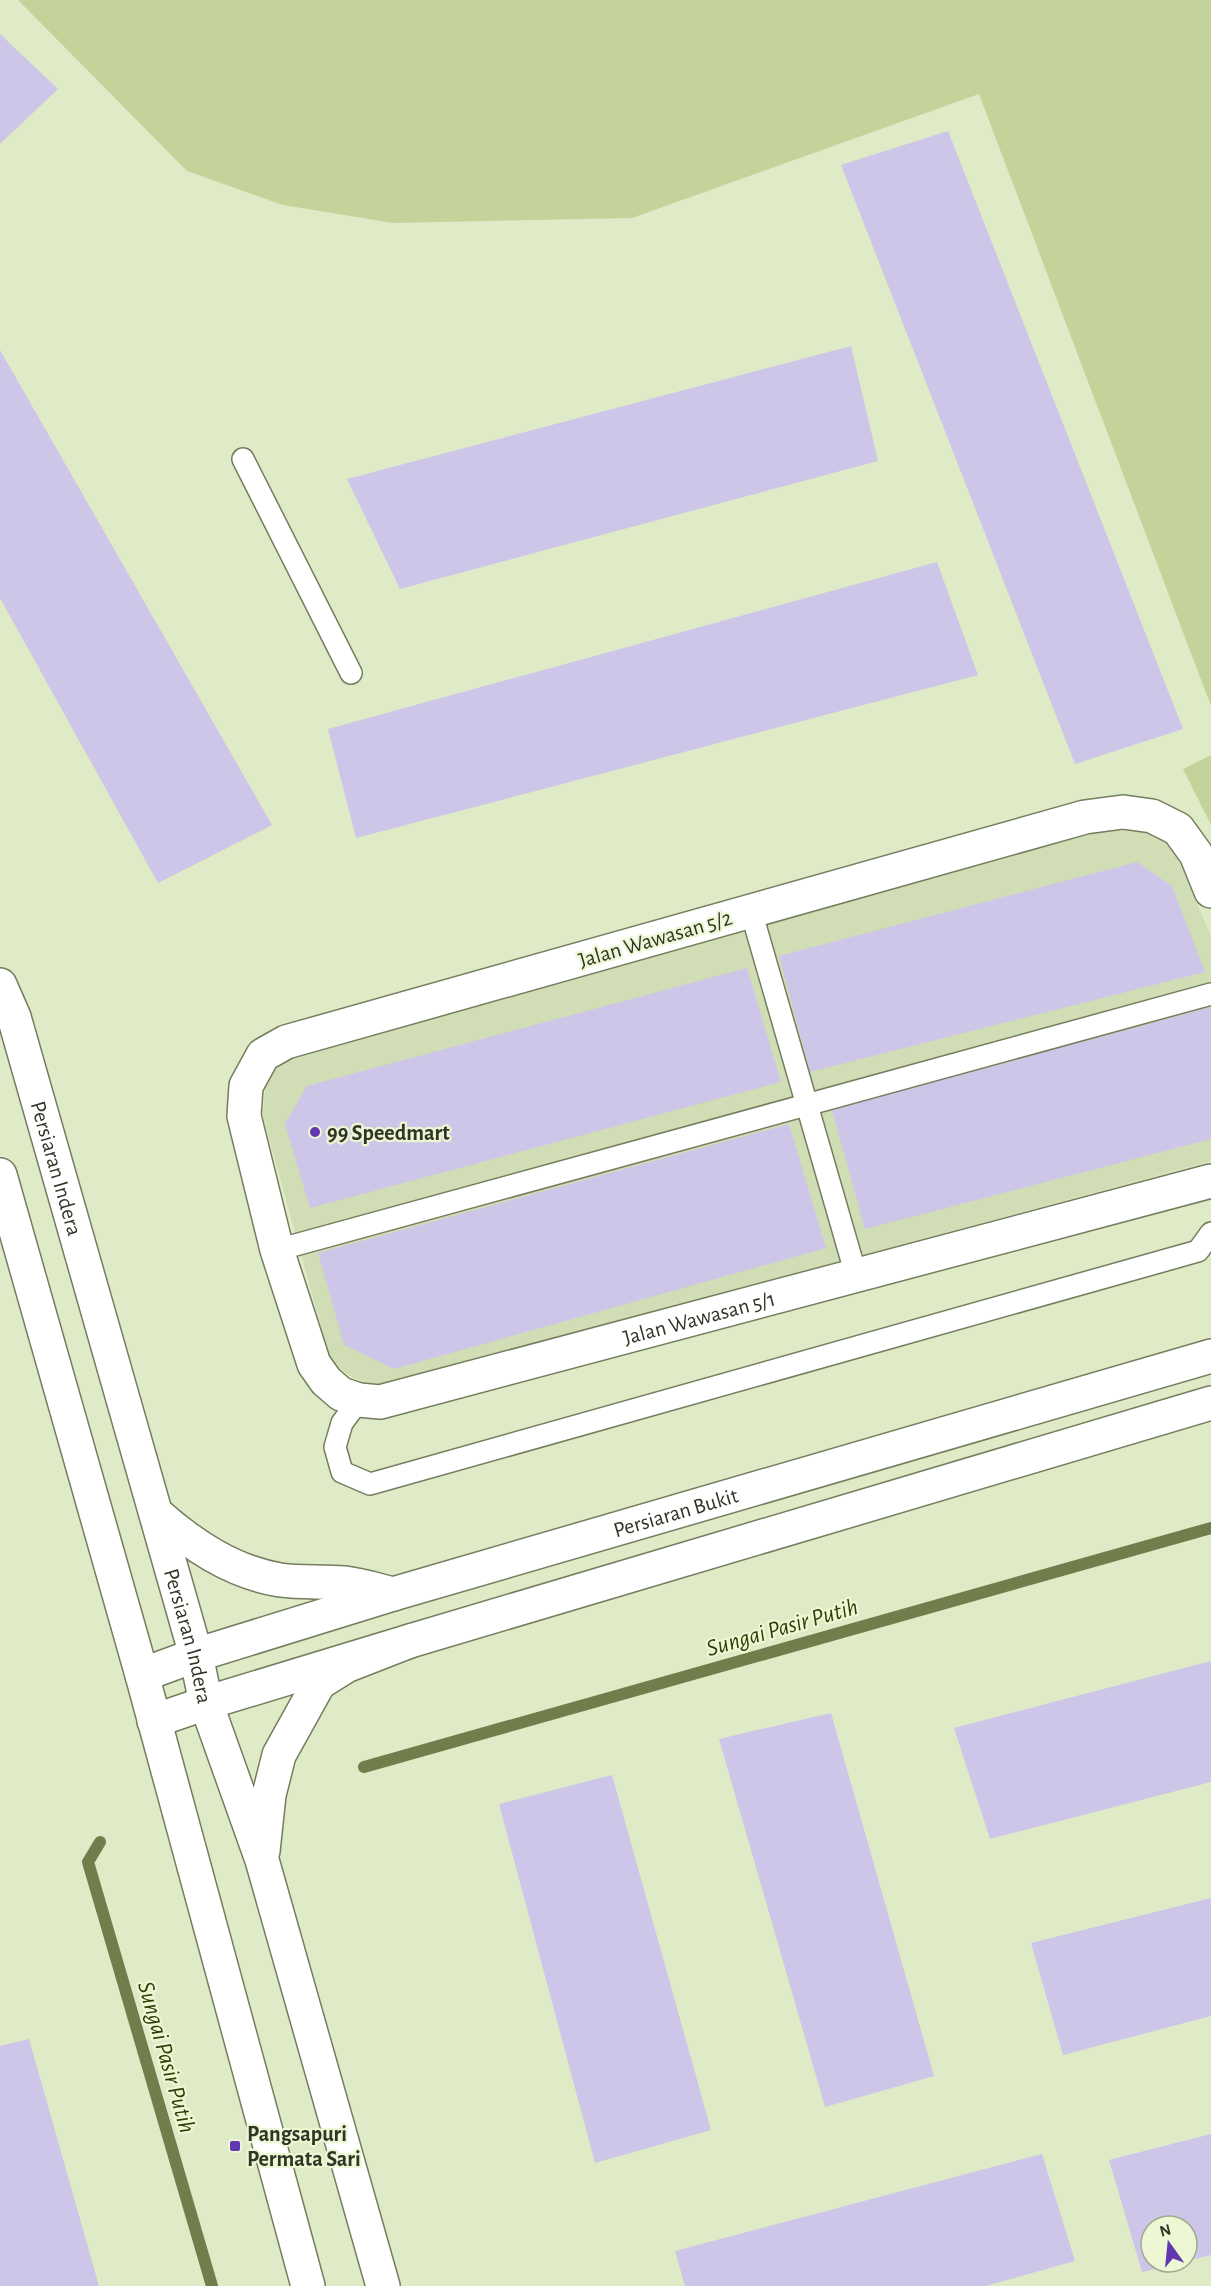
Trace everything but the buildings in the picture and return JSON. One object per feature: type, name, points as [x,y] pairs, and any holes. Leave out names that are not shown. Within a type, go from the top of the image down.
[{"type":"street","name":"Jalan Wawasan 5/2","points":[[277,1250],[244,1116],[246,1086],[263,1055],[286,1042],[1085,817],[1123,812],[1152,816],[1178,829],[1196,854],[1211,891]]},
{"type":"street","name":"Persiaran Indera","points":[[0,985],[14,1017],[196,1655],[206,1703],[262,1860],[383,2286]]},
{"type":"street","points":[[0,1175],[142,1676],[308,2286]]},
{"type":"street","name":"Jalan Wawasan 5/1","points":[[277,1250],[314,1364],[326,1381],[341,1394],[359,1400],[380,1402],[1211,1181]]},
{"type":"street","name":"Persiaran Bukit","points":[[142,1676],[196,1655],[393,1594],[1211,1356]]},
{"type":"street","points":[[154,1721],[410,1641],[1211,1403]]},
{"type":"street","points":[[156,1514],[184,1538],[214,1556],[248,1571],[278,1580],[343,1583],[393,1594]]},
{"type":"street","points":[[262,1860],[269,1795],[279,1755],[319,1683],[346,1666],[410,1641]]},
{"type":"lane","points":[[243,459],[351,673]]},
{"type":"lane","points":[[751,911],[856,1275]]},
{"type":"lane","points":[[277,1250],[1211,994]]},
{"type":"lane","points":[[359,1400],[342,1423],[334,1447],[342,1472],[370,1484],[1198,1251],[1211,1233]]},
{"type":"shaded area","points":[[18,0],[1211,0],[1211,706],[979,94],[632,218],[393,223],[283,205],[187,171]]},
{"type":"shaded area","points":[[1211,755],[1211,825],[1183,769]]},
{"type":"shaded area","points":[[1143,830],[1171,843],[1211,936],[1211,1161],[373,1387],[350,1376],[331,1363],[263,1116],[265,1090],[272,1072],[292,1058],[1097,832]]},
{"type":"waterway","name":"Sungai Pasir Putih","points":[[364,1767],[1211,1528]]},
{"type":"waterway","name":"Sungai Pasir Putih","points":[[100,1842],[88,1862],[212,2286]]},
{"type":"place","name":"99 Speedmart","points":[[315,1132]]},
{"type":"place","name":"Pangsapuri Permata Sari","points":[[235,2146]]}]
